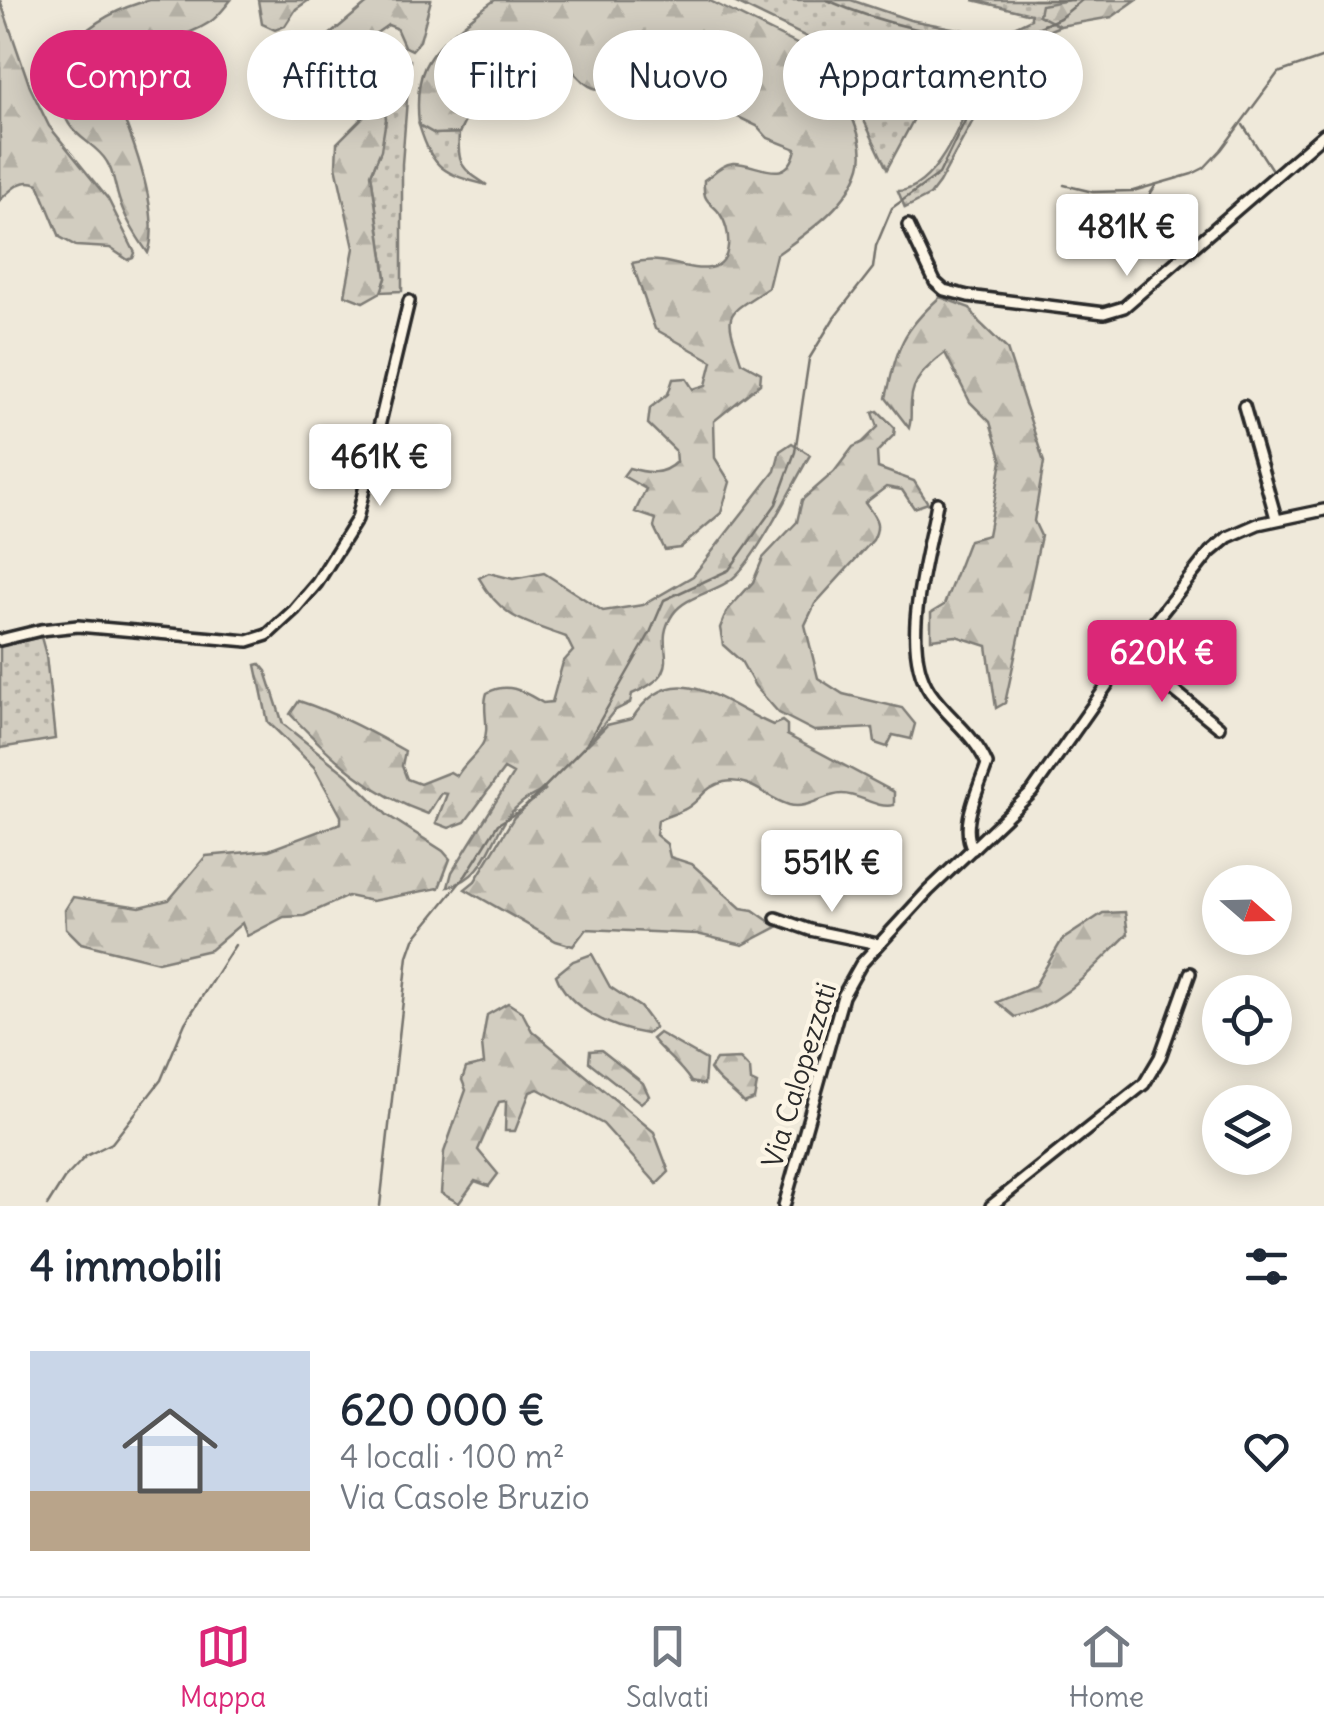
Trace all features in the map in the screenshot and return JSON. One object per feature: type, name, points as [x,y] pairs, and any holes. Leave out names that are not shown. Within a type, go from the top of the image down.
[{"type":"street","points":[[908,224],[935,282],[944,290],[1010,302],[1113,312],[1324,134]]},
{"type":"street","points":[[0,640],[73,626],[248,641],[274,630],[309,594],[358,516],[410,301]]},
{"type":"street","points":[[1244,406],[1276,518]]},
{"type":"street","points":[[938,503],[918,611],[917,656],[928,688],[974,740],[987,764],[968,827],[973,849]]},
{"type":"street","name":"Via Calopezzati","points":[[784,1206],[844,992],[878,944],[928,890],[1037,786],[1129,654],[1215,547],[1238,532],[1276,518],[1324,510]]},
{"type":"street","points":[[1129,654],[1219,728]]},
{"type":"street","points":[[776,918],[810,930],[878,944]]},
{"type":"street","points":[[991,1206],[1144,1084],[1162,1054],[1190,973]]},
{"type":"green space","points":[[0,0],[30,87],[30,120],[46,120],[108,199],[135,253],[133,258],[128,260],[110,248],[76,246],[60,237],[38,184],[22,183],[0,200]]},
{"type":"green space","points":[[150,0],[231,0],[219,15],[194,30],[88,30],[128,7]]},
{"type":"green space","points":[[258,0],[309,0],[296,9],[285,26],[275,30],[262,24]]},
{"type":"green space","points":[[371,0],[431,0],[420,41],[414,48],[414,30],[397,30],[388,25],[381,30],[335,30]]},
{"type":"green space","points":[[495,0],[708,0],[783,37],[783,120],[853,120],[856,128],[861,144],[860,167],[846,194],[826,217],[776,255],[768,288],[732,316],[730,323],[741,362],[761,373],[760,384],[714,421],[715,458],[730,482],[721,513],[680,548],[665,550],[654,527],[656,519],[635,512],[646,489],[623,476],[629,468],[654,472],[676,462],[675,450],[648,424],[650,408],[668,394],[673,379],[686,378],[693,389],[706,385],[712,361],[655,329],[632,263],[654,261],[701,269],[718,265],[727,253],[728,237],[724,220],[705,196],[704,180],[733,163],[778,171],[792,161],[796,149],[768,138],[744,120],[763,120],[763,30],[593,30],[593,87],[573,70],[573,30],[456,30]]},
{"type":"green space","points":[[730,0],[851,0],[910,20],[963,30],[792,30]]},
{"type":"green space","points":[[973,0],[1070,0],[1039,15],[1060,26],[1050,30],[1008,30],[1031,19],[1031,14]]},
{"type":"green space","points":[[1070,0],[1136,0],[1112,17],[1060,26],[1039,15],[1041,5]]},
{"type":"green space","points":[[434,53],[434,120],[466,120],[459,133],[435,134],[419,125],[420,79]]},
{"type":"green space","points":[[67,120],[123,120],[127,126],[150,207],[148,253],[124,213],[107,162]]},
{"type":"green space","points":[[360,120],[386,120],[381,150],[371,174],[386,278],[381,292],[363,302],[345,295],[354,248],[336,166],[337,143]]},
{"type":"green space","points":[[378,120],[405,120],[402,291],[381,292],[386,278],[371,174],[381,150]]},
{"type":"green space","points":[[864,120],[913,120],[887,169]]},
{"type":"green space","points":[[962,120],[973,120],[930,195],[905,208],[898,191],[914,187],[928,175]]},
{"type":"green space","points":[[419,125],[435,134],[459,133],[463,165],[487,185],[442,168],[429,152]]},
{"type":"green space","points":[[940,297],[970,308],[1007,349],[1044,462],[1034,521],[1041,536],[1005,703],[996,708],[987,646],[956,636],[931,639],[931,613],[944,605],[969,540],[988,535],[1002,461],[990,422],[970,402],[945,353],[914,386],[909,428],[886,398],[902,342]]},
{"type":"green space","points":[[878,411],[895,428],[894,435],[877,452],[878,468],[914,481],[928,503],[914,508],[902,490],[886,487],[865,503],[874,516],[876,534],[815,604],[805,625],[818,678],[843,694],[902,708],[915,724],[911,739],[893,735],[887,747],[875,743],[873,728],[814,731],[779,713],[755,686],[741,661],[723,645],[720,628],[727,611],[753,582],[763,558],[797,522],[802,500],[878,427],[873,413]]},
{"type":"green space","points":[[792,443],[810,455],[752,555],[732,579],[678,608],[667,627],[661,676],[632,694],[630,703],[614,711],[587,745],[607,725],[632,719],[664,689],[699,689],[773,725],[782,721],[787,725],[787,735],[894,792],[894,805],[842,794],[796,806],[742,782],[724,782],[712,786],[687,808],[658,820],[656,835],[667,844],[670,857],[692,864],[741,908],[753,910],[777,927],[743,945],[697,934],[586,929],[573,946],[556,941],[465,889],[475,881],[514,817],[546,789],[525,800],[509,815],[474,873],[448,887],[452,872],[513,774],[504,769],[465,822],[449,828],[436,823],[447,794],[441,793],[428,814],[387,796],[337,760],[290,714],[299,701],[340,717],[405,751],[402,766],[407,779],[420,784],[450,772],[457,776],[485,737],[487,693],[509,688],[543,703],[552,702],[563,662],[573,651],[566,637],[506,611],[479,578],[489,573],[513,579],[544,573],[603,611],[643,605],[693,576],[775,471],[780,451]]},
{"type":"green space","points":[[41,637],[55,739],[0,748],[0,646]]},
{"type":"green space","points":[[256,665],[266,671],[283,724],[347,775],[387,815],[450,859],[439,888],[372,901],[348,896],[304,916],[284,917],[247,936],[242,923],[210,950],[158,962],[81,943],[66,928],[65,910],[73,897],[140,907],[169,900],[206,856],[269,850],[341,823],[341,816],[314,767],[268,722]]},
{"type":"green space","points":[[1125,912],[1128,934],[1063,994],[1015,1017],[997,1002],[1034,987],[1062,940],[1103,913]]},
{"type":"green space","points":[[592,954],[610,987],[640,1007],[655,1027],[647,1034],[593,1015],[562,987],[556,975],[573,961]]},
{"type":"green space","points":[[508,1003],[522,1012],[532,1031],[654,1132],[669,1172],[657,1184],[603,1124],[538,1089],[530,1092],[515,1131],[505,1131],[506,1101],[499,1102],[478,1150],[498,1174],[489,1186],[475,1181],[459,1203],[441,1193],[444,1152],[466,1090],[462,1080],[466,1068],[484,1064],[482,1044],[487,1015]]},
{"type":"green space","points":[[659,1033],[706,1060],[704,1085],[691,1082],[652,1039]]},
{"type":"green space","points":[[601,1050],[643,1083],[649,1096],[641,1103],[589,1062],[590,1051]]},
{"type":"green space","points":[[740,1059],[750,1069],[751,1081],[757,1084],[754,1099],[744,1103],[710,1069],[716,1060]]},
{"type":"waterway","points":[[827,0],[924,30]]},
{"type":"waterway","points":[[1033,0],[1073,0]]},
{"type":"waterway","points":[[380,1206],[408,956],[414,939],[466,875],[498,824],[524,808],[586,745],[650,633],[664,600],[729,570],[776,504],[795,452],[809,359],[834,318],[873,268],[876,246],[892,208],[939,174],[1003,43],[1060,18],[1082,0]]},
{"type":"waterway","points":[[1064,185],[1093,192],[1133,191],[1192,174],[1204,168],[1221,150],[1278,73],[1324,57]]},
{"type":"waterway","points":[[1243,125],[1272,170]]},
{"type":"waterway","points":[[1075,249],[1127,229],[1156,185]]},
{"type":"waterway","points":[[47,1206],[64,1179],[86,1156],[112,1143],[161,1080],[185,1023],[235,945]]}]
